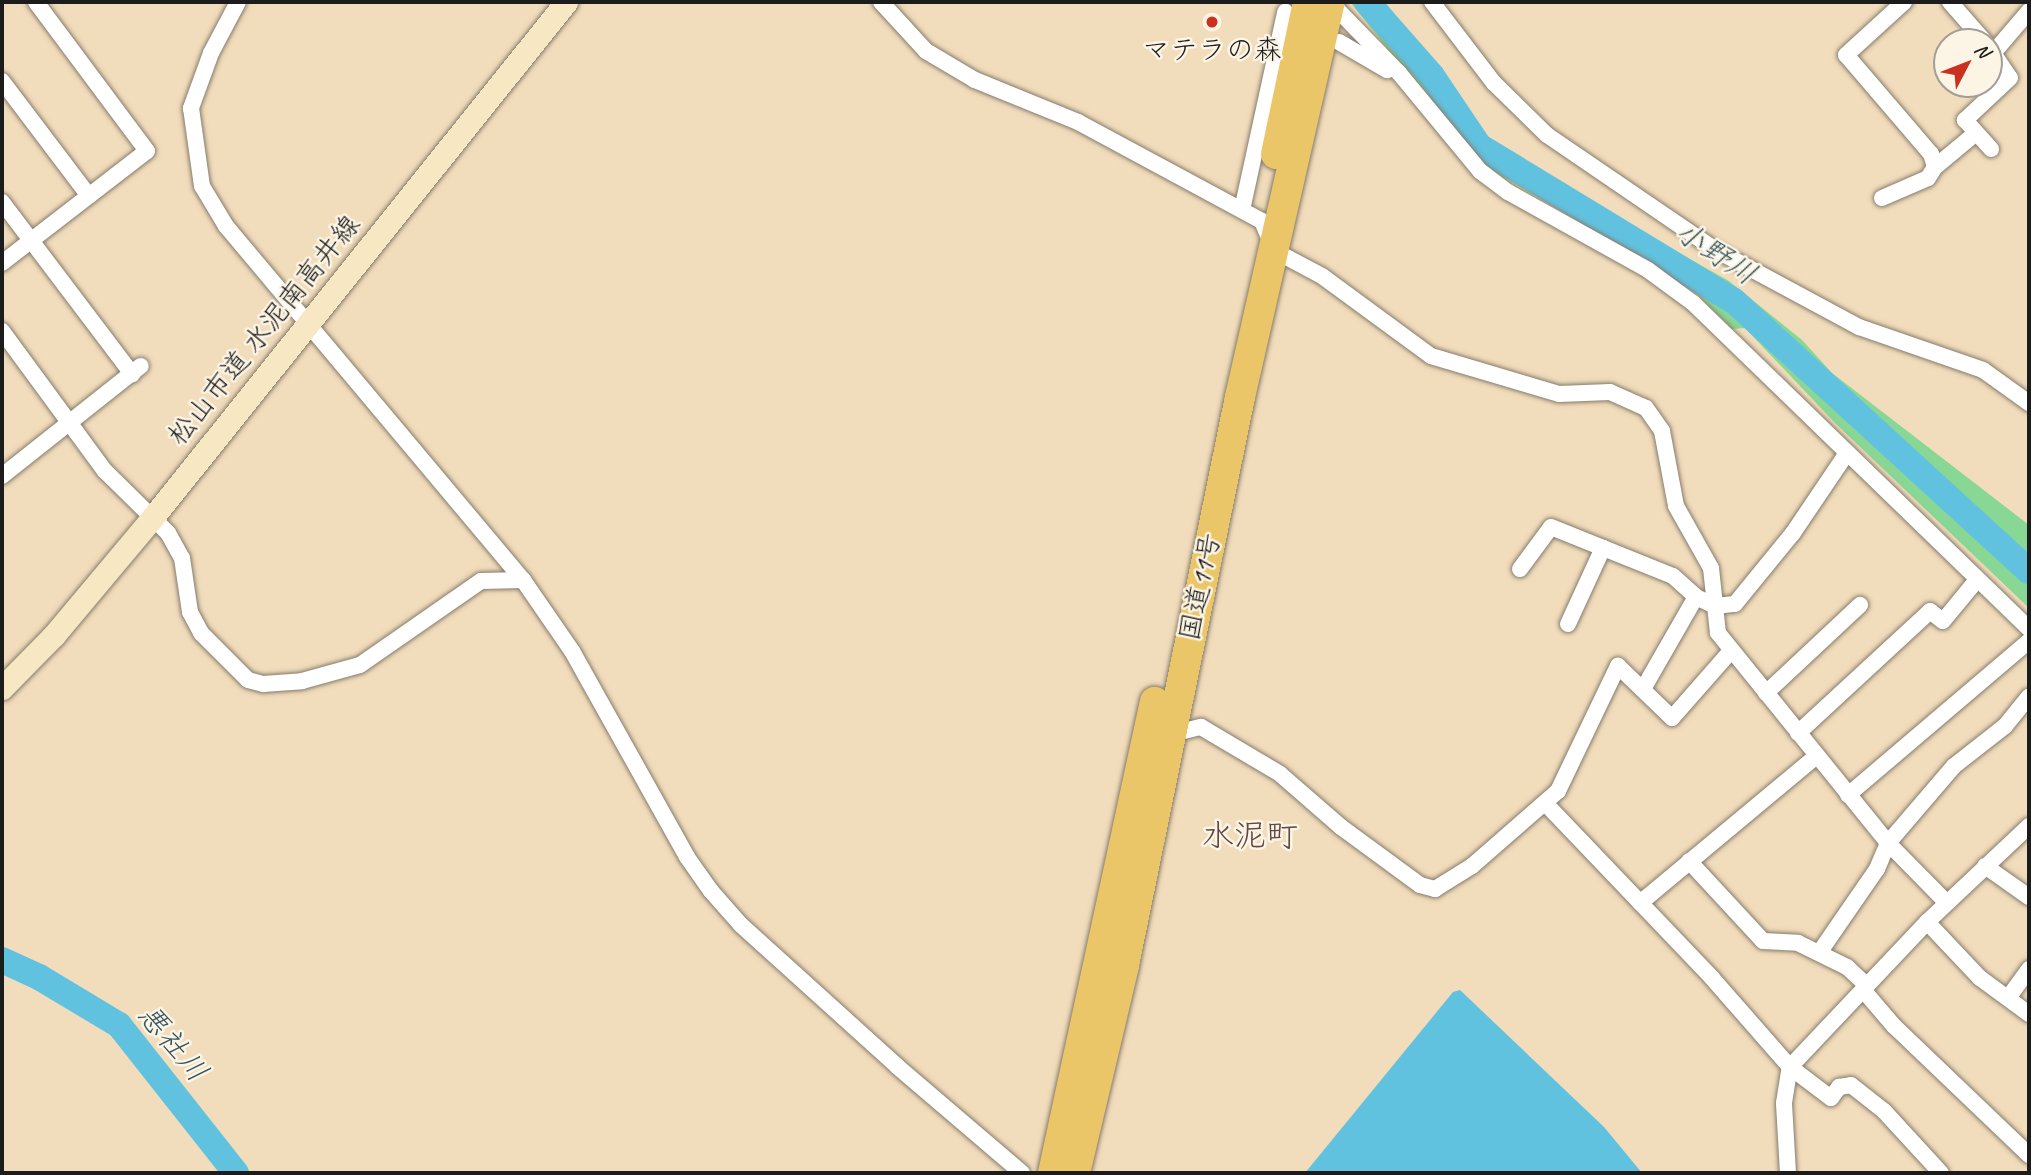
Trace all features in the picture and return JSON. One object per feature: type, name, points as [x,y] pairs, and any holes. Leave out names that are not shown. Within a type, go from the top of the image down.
[{"type":"highway","name":"国道11号","points":[[1053,1173],[1275,251],[1330,2]]},
{"type":"highway","name":"国道11号","points":[[1074,1173],[1124,965],[1158,738],[1252,216],[1296,7]]},
{"type":"street","points":[[2,263],[147,151],[36,2]]},
{"type":"street","points":[[238,2],[211,53],[191,108],[202,186],[226,226],[523,580],[572,651],[687,858],[711,891],[741,925],[898,1068],[1022,1173]]},
{"type":"street","name":"松山市道 水泥南高井線","points":[[2,688],[54,635],[153,517],[566,2]]},
{"type":"street","points":[[881,2],[926,51],[975,80],[1078,122],[1252,216],[1275,251],[1322,276],[1431,356],[1559,394],[1610,392],[1646,408],[1662,431],[1676,506],[1711,568],[1717,633],[1815,757],[1888,843],[1947,903]]},
{"type":"street","points":[[1330,2],[1399,73],[1480,172],[1669,285],[1717,325],[2029,629]]},
{"type":"street","points":[[1432,2],[1494,83],[1547,135],[1714,249],[1859,327],[1983,370],[2029,403]]},
{"type":"street","points":[[1904,2],[1846,55],[1931,154],[1935,167]]},
{"type":"street","points":[[1950,2],[1973,28]]},
{"type":"street","points":[[2003,34],[2029,11]]},
{"type":"street","points":[[1339,42],[1399,73]]},
{"type":"street","points":[[2003,68],[2010,78],[2003,85]]},
{"type":"street","points":[[2,81],[89,196]]},
{"type":"street","points":[[1989,98],[1965,120],[1991,149]]},
{"type":"street","points":[[1882,198],[1928,178],[1935,167],[1976,133]]},
{"type":"street","points":[[2,202],[136,370],[7,472],[2,454]]},
{"type":"street","points":[[2,331],[105,471],[153,517],[182,558],[190,612],[201,633],[248,680],[263,684],[302,681],[360,665],[481,581],[523,580]]},
{"type":"street","points":[[1520,569],[1550,527],[1673,576],[1696,597],[1715,606],[1735,604],[1793,533],[1847,453]]},
{"type":"street","points":[[1568,624],[1603,548]]},
{"type":"street","points":[[1798,733],[1930,611],[1942,621],[1976,580]]},
{"type":"street","points":[[1643,689],[1696,597]]},
{"type":"street","points":[[1766,693],[1860,606]]},
{"type":"street","points":[[1848,795],[2029,641]]},
{"type":"street","points":[[1158,738],[1201,727],[1213,733],[1280,774],[1324,813],[1427,890],[1472,866],[1558,791],[1618,666],[1672,718],[1730,652]]},
{"type":"street","points":[[1819,953],[1871,878],[1888,843],[1954,765],[2005,726],[2029,696]]},
{"type":"street","points":[[1640,903],[1815,757]]},
{"type":"street","points":[[1545,803],[1790,1067],[1831,1098],[1839,1087],[1851,1085],[1938,1168]]},
{"type":"street","points":[[1788,1173],[1784,1103],[1790,1067],[1927,922],[2029,826]]},
{"type":"street","points":[[1689,861],[1763,941],[1784,940],[1847,967],[1894,1026],[2029,1155]]},
{"type":"street","points":[[1985,866],[2029,897]]},
{"type":"street","points":[[1927,922],[1980,978],[2029,1014]]},
{"type":"street","points":[[2008,998],[2029,969]]},
{"type":"street","points":[[1920,1173],[1938,1168]]},
{"type":"green space","points":[[1350,2],[1385,2],[1498,151],[1729,281],[1802,340],[1832,373],[2029,525],[2029,608],[1834,422],[1745,328],[1732,329],[1698,295],[1663,270],[1494,172],[1452,128]]},
{"type":"water","points":[[1460,990],[1604,1127],[1642,1173],[1305,1173],[1453,992]]},
{"type":"waterway","name":"小野川","points":[[1367,2],[1432,76],[1479,146],[1734,301],[2029,571]]},
{"type":"waterway","name":"悪社川","points":[[2,960],[39,977],[119,1025],[236,1173]]},
{"type":"place","name":"マテラの森","points":[[1212,22]]},
{"type":"district","name":"水泥町","points":[[1250,836]]}]
